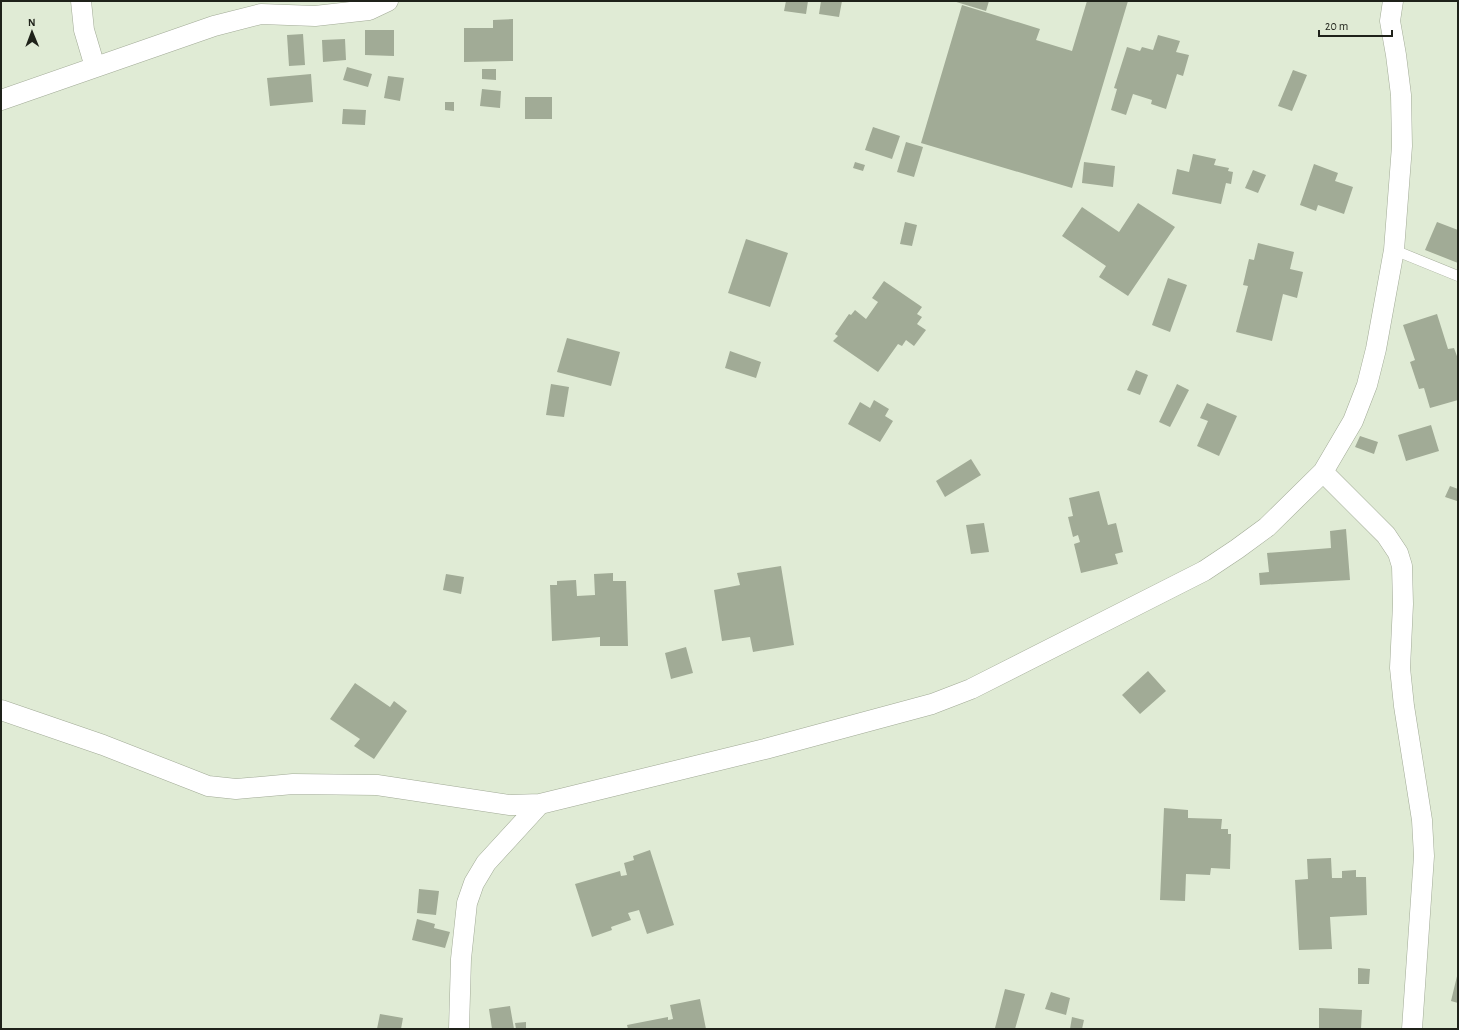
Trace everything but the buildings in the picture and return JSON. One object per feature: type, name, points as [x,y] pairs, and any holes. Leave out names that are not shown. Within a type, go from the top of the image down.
[{"type":"street","points":[[81,1],[84,30],[96,67]]},
{"type":"street","points":[[1,100],[214,26],[262,14],[315,16],[369,10],[388,1]]},
{"type":"street","points":[[1,710],[103,745],[208,786],[236,789],[293,784],[377,785],[510,805],[540,804],[772,747],[932,704],[971,689],[1204,571],[1267,527],[1323,472],[1353,421],[1367,385],[1376,349],[1394,250],[1402,146],[1401,95],[1390,21],[1393,1]]},
{"type":"street","points":[[1323,472],[1386,535],[1398,553],[1402,566],[1403,597],[1400,668],[1404,706],[1422,820],[1424,856],[1412,1029]]},
{"type":"street","points":[[459,1029],[461,959],[467,903],[474,882],[486,863],[540,804]]},
{"type":"lane","points":[[1394,250],[1458,276]]}]
